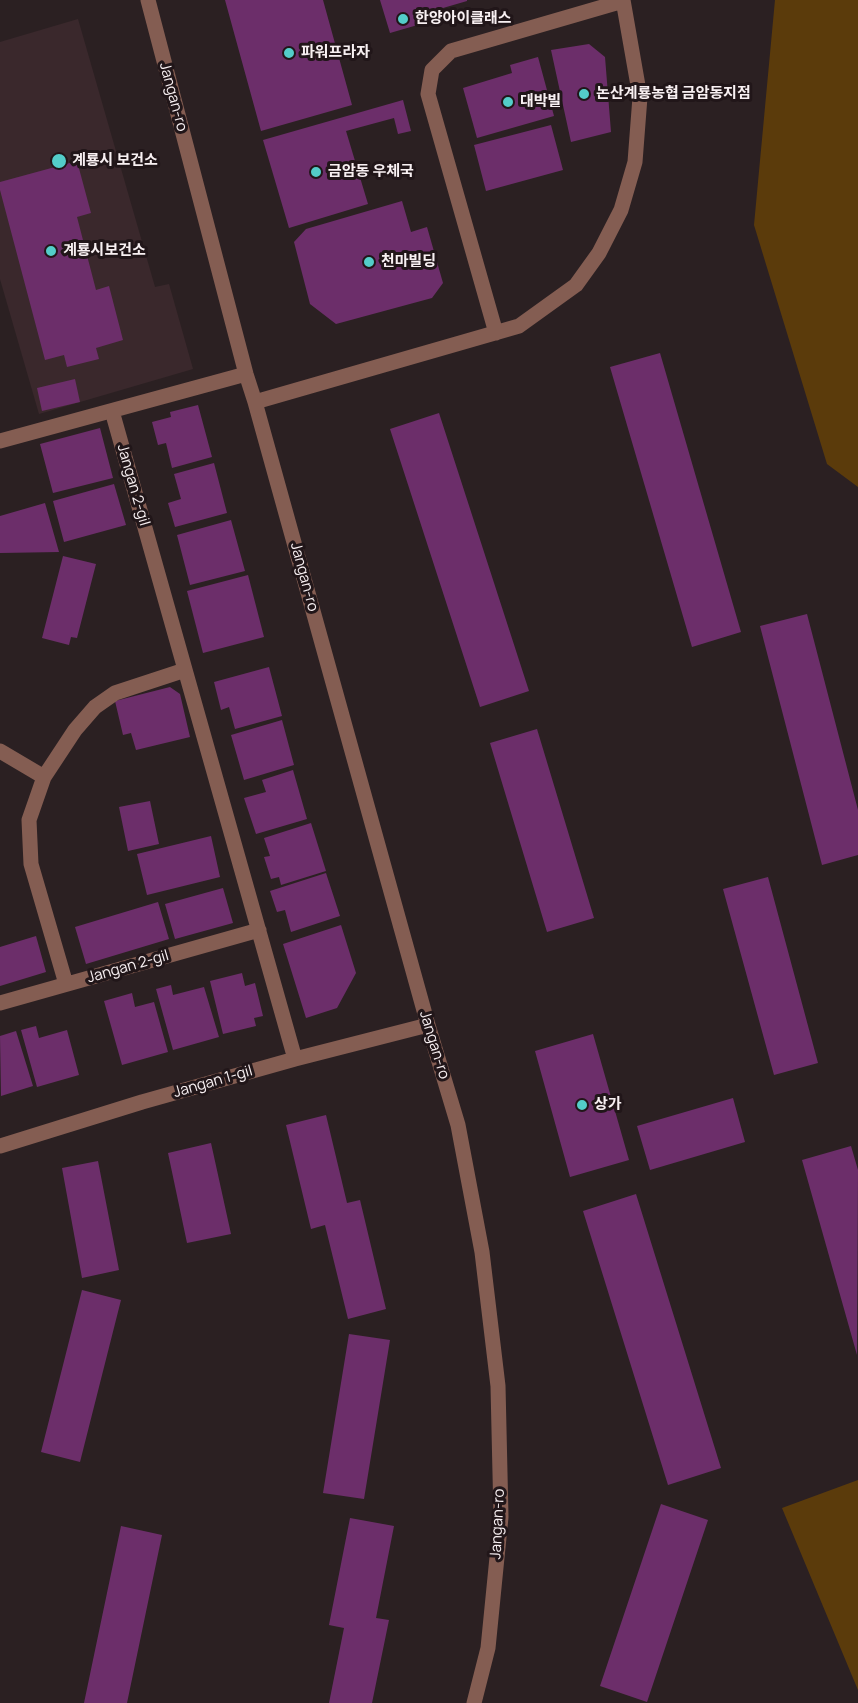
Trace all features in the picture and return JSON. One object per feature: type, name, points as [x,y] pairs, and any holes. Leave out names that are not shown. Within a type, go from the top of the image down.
[{"type":"street","name":"Jangan-ro","points":[[148,0],[246,374],[458,1125],[482,1252],[498,1386],[501,1517],[488,1648],[474,1703]]},
{"type":"street","points":[[255,402],[496,333],[519,326],[576,285],[599,253],[621,210],[635,162],[640,97],[623,0],[451,51],[432,70],[428,94],[496,333]]},
{"type":"street","points":[[0,441],[246,374]]},
{"type":"street","name":"Jangan 2-gil","points":[[112,411],[295,1059]]},
{"type":"street","name":"Jangan 2-gil","points":[[66,984],[31,864],[29,820],[44,777],[75,730],[95,707],[115,693],[185,670]]},
{"type":"street","points":[[0,751],[44,777]]},
{"type":"street","name":"Jangan 2-gil","points":[[0,1003],[259,930]]},
{"type":"street","name":"Jangan 1-gil","points":[[0,1146],[142,1102],[428,1025]]},
{"type":"shaded area","points":[[775,0],[858,0],[858,487],[827,464],[754,225]]},
{"type":"shaded area","name":"계룡시 보건소","points":[[78,19],[155,287],[169,284],[193,369],[39,414],[0,279],[0,42]]},
{"type":"shaded area","points":[[858,1480],[858,1690],[782,1508]]},
{"type":"building","name":"파워프라자","points":[[225,0],[323,0],[352,105],[261,131]]},
{"type":"building","name":"한양아이클래스","points":[[380,0],[467,1],[419,15],[421,24],[390,33]]},
{"type":"building","name":"논산계룡농협 금암동지점","points":[[589,44],[605,57],[611,132],[571,142],[551,50]]},
{"type":"building","name":"대박빌","points":[[538,57],[554,116],[477,138],[463,88],[512,73],[510,65]]},
{"type":"building","name":"금암동 우체국","points":[[403,100],[411,131],[398,134],[394,118],[346,131],[368,204],[289,228],[263,140]]},
{"type":"building","points":[[551,125],[563,170],[486,191],[474,145]]},
{"type":"building","name":"계룡시보건소","points":[[77,161],[91,213],[77,217],[96,290],[109,286],[123,340],[96,348],[99,359],[67,367],[64,355],[45,360],[0,190],[0,182]]},
{"type":"building","name":"천마빌딩","points":[[402,201],[411,232],[427,227],[443,283],[432,298],[336,324],[310,304],[294,242],[306,229]]},
{"type":"building","points":[[660,353],[741,632],[692,647],[610,367]]},
{"type":"building","points":[[75,379],[80,402],[42,411],[37,388]]},
{"type":"building","points":[[198,405],[212,457],[172,468],[166,443],[158,445],[152,422],[171,417],[170,412]]},
{"type":"building","points":[[439,413],[529,691],[480,707],[390,429]]},
{"type":"building","points":[[100,428],[113,478],[53,493],[40,444]]},
{"type":"building","points":[[214,463],[227,513],[175,527],[168,503],[181,499],[174,474]]},
{"type":"building","points":[[114,484],[126,525],[64,542],[53,501]]},
{"type":"building","points":[[45,503],[59,552],[0,553],[0,516]]},
{"type":"building","points":[[231,520],[245,571],[190,585],[177,535]]},
{"type":"building","points":[[63,556],[96,564],[77,638],[71,637],[69,645],[42,638]]},
{"type":"building","points":[[248,575],[264,637],[203,653],[187,591]]},
{"type":"building","points":[[807,614],[858,810],[858,855],[822,865],[760,626]]},
{"type":"building","points":[[269,667],[282,716],[235,729],[229,707],[221,710],[214,682]]},
{"type":"building","points":[[170,687],[180,694],[190,737],[136,750],[131,733],[123,735],[115,701]]},
{"type":"building","points":[[282,720],[294,765],[244,780],[231,735]]},
{"type":"building","points":[[537,729],[594,918],[547,932],[490,743]]},
{"type":"building","points":[[293,770],[307,819],[256,834],[244,798],[266,792],[262,780]]},
{"type":"building","points":[[150,801],[159,844],[128,851],[119,807]]},
{"type":"building","points":[[311,823],[326,871],[281,885],[279,877],[271,879],[264,857],[270,856],[264,838]]},
{"type":"building","points":[[211,836],[220,877],[147,895],[137,854]]},
{"type":"building","points":[[326,873],[340,916],[291,932],[285,910],[277,912],[270,891]]},
{"type":"building","points":[[768,877],[818,1063],[774,1075],[723,889]]},
{"type":"building","points":[[223,888],[233,923],[175,939],[165,904]]},
{"type":"building","points":[[158,902],[169,939],[86,964],[75,927]]},
{"type":"building","points":[[341,925],[356,973],[337,1008],[306,1018],[283,944]]},
{"type":"building","points":[[36,936],[46,972],[0,986],[0,947]]},
{"type":"building","points":[[242,973],[245,986],[255,983],[263,1016],[254,1018],[256,1026],[223,1034],[210,981]]},
{"type":"building","points":[[171,985],[173,995],[204,987],[219,1037],[173,1050],[156,989]]},
{"type":"building","points":[[132,993],[135,1007],[154,1002],[168,1052],[122,1065],[104,1001]]},
{"type":"building","points":[[36,1026],[39,1038],[67,1030],[79,1075],[37,1087],[21,1030]]},
{"type":"building","points":[[16,1031],[33,1086],[1,1096],[0,1036]]},
{"type":"building","name":"상가","points":[[593,1034],[629,1160],[570,1177],[535,1051]]},
{"type":"building","points":[[733,1098],[745,1142],[650,1170],[637,1126]]},
{"type":"building","points":[[326,1115],[347,1203],[360,1200],[386,1309],[348,1319],[325,1225],[311,1229],[286,1125]]},
{"type":"building","points":[[211,1143],[231,1234],[187,1243],[168,1153]]},
{"type":"building","points":[[851,1146],[858,1170],[857,1355],[802,1160]]},
{"type":"building","points":[[98,1161],[119,1270],[82,1278],[62,1168]]},
{"type":"building","points":[[636,1194],[721,1468],[668,1485],[583,1211]]},
{"type":"building","points":[[82,1290],[121,1300],[80,1462],[41,1452]]},
{"type":"building","points":[[349,1334],[390,1340],[364,1499],[323,1493]]},
{"type":"building","points":[[661,1504],[708,1520],[647,1702],[600,1686]]},
{"type":"building","points":[[350,1518],[394,1526],[376,1618],[389,1620],[372,1703],[329,1703],[344,1628],[329,1625]]},
{"type":"building","points":[[121,1526],[162,1535],[127,1703],[84,1703]]},
{"type":"place","name":"한양아이클래스","points":[[403,19]]},
{"type":"place","name":"파워프라자","points":[[289,53]]},
{"type":"place","name":"논산계룡농협 금암동지점","points":[[584,94]]},
{"type":"place","name":"대박빌","points":[[508,102]]},
{"type":"place","name":"계룡시 보건소","points":[[59,161]]},
{"type":"place","name":"금암동 우체국","points":[[316,172]]},
{"type":"place","name":"계룡시보건소","points":[[51,251]]},
{"type":"place","name":"천마빌딩","points":[[369,262]]},
{"type":"place","name":"상가","points":[[582,1105]]}]
